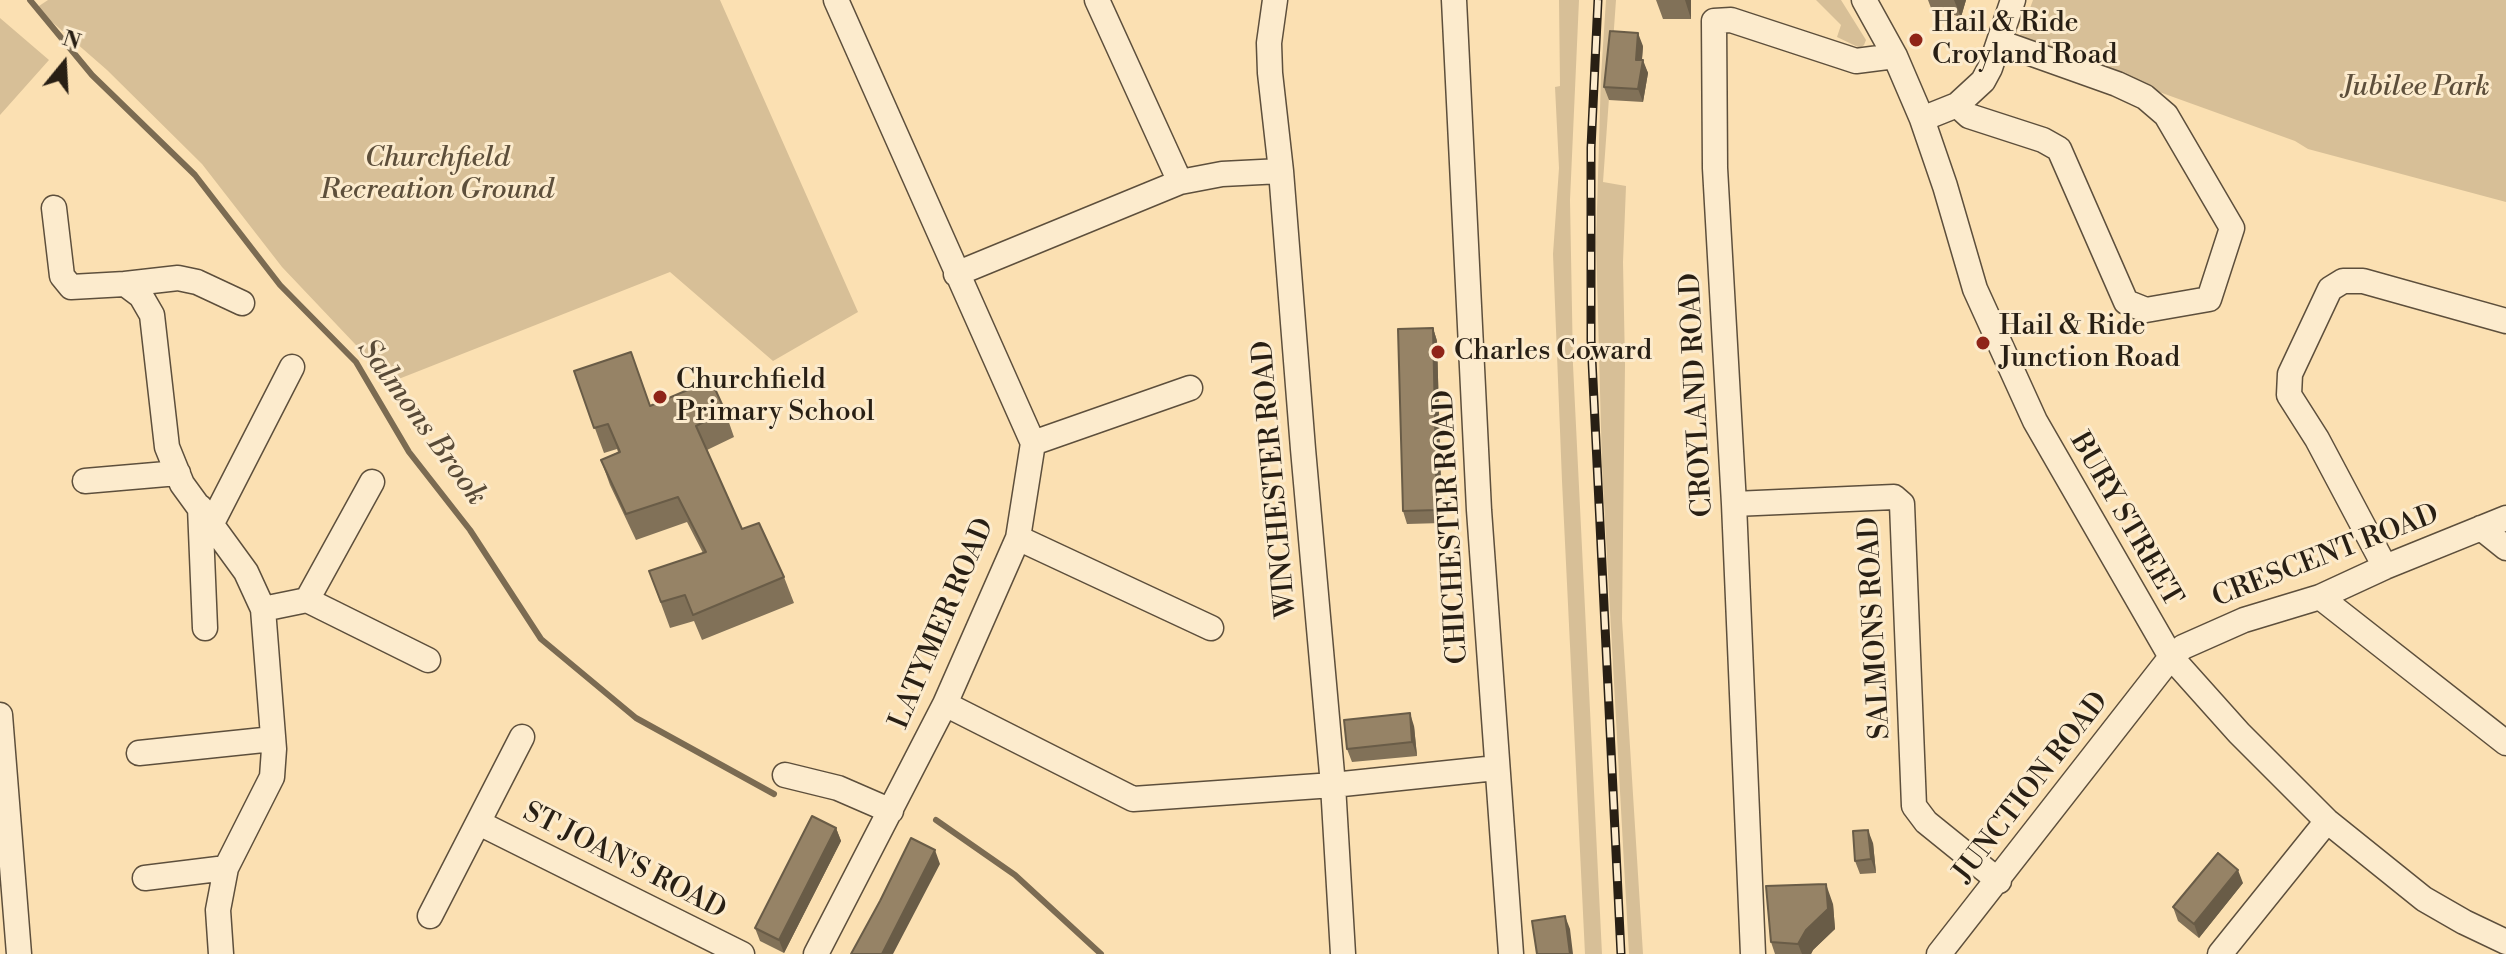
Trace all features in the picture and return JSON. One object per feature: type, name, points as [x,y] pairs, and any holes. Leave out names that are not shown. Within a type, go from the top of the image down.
[{"type":"street","points":[[836,0],[1033,443],[1190,388]]},
{"type":"street","points":[[1097,0],[1180,182]]},
{"type":"street","name":"WINCHESTER ROAD","points":[[1275,0],[1270,58],[1333,785],[1343,954]]},
{"type":"street","name":"CHICHESTER ROAD","points":[[1454,0],[1479,510],[1511,954]]},
{"type":"street","name":"BURY STREET","points":[[1864,0],[1895,56],[1922,119],[1975,289],[2035,421],[2171,657],[2239,733],[2327,821],[2424,899],[2506,942]]},
{"type":"street","points":[[1922,119],[1957,105],[1983,81],[2013,0]]},
{"type":"street","name":"CROYLAND ROAD","points":[[1753,954],[1734,504],[1715,168],[1714,21],[1731,20],[1856,61],[1895,56]]},
{"type":"street","points":[[1957,105],[1969,116],[2043,140],[2059,149],[2126,302],[2146,310],[2209,299],[2232,228],[2166,115],[2145,97],[2117,84],[1999,42]]},
{"type":"street","points":[[956,274],[1180,182],[1222,174],[1281,171]]},
{"type":"street","points":[[54,208],[62,276],[71,287],[178,278],[197,282],[242,303]]},
{"type":"street","points":[[2385,567],[2317,439],[2289,395],[2290,374],[2330,289],[2343,281],[2363,281],[2506,321]]},
{"type":"street","points":[[125,284],[141,296],[152,315],[167,447],[182,484],[246,572],[263,609],[273,739],[272,777],[226,868],[218,910],[221,954]]},
{"type":"street","points":[[205,628],[206,515],[292,367]]},
{"type":"street","name":"LATYMER ROAD","points":[[816,954],[945,704],[1018,538],[1033,443]]},
{"type":"street","points":[[85,481],[178,473]]},
{"type":"street","points":[[307,600],[372,482]]},
{"type":"street","name":"SALMONS ROAD","points":[[1734,504],[1894,497],[1902,504],[1914,806],[1926,822],[1999,881]]},
{"type":"street","name":"CRESCENT ROAD","points":[[2171,657],[2183,647],[2244,620],[2320,597],[2506,518]]},
{"type":"street","points":[[2481,528],[2506,548]]},
{"type":"street","points":[[1018,538],[1211,628]]},
{"type":"street","points":[[2320,597],[2506,743]]},
{"type":"street","points":[[263,609],[307,600],[428,660]]},
{"type":"street","name":"JUNCTION ROAD","points":[[1939,954],[2171,657]]},
{"type":"street","points":[[945,704],[1133,799],[1333,785],[1496,768]]},
{"type":"street","points":[[1,729],[19,954]]},
{"type":"street","points":[[430,916],[522,737]]},
{"type":"street","points":[[139,753],[273,739]]},
{"type":"street","points":[[790,768],[891,811]]},
{"type":"street","points":[[2220,954],[2327,821]]},
{"type":"street","name":"ST JOAN'S ROAD","points":[[479,823],[742,954]]},
{"type":"street","points":[[145,878],[226,868]]},
{"type":"green space","name":"Churchfield Recreation Ground","points":[[48,0],[720,0],[858,312],[773,361],[670,272],[391,382],[282,267],[202,164],[107,70],[36,8]]},
{"type":"green space","points":[[1559,0],[1579,0],[1570,200],[1573,365],[1602,954],[1585,954],[1562,481],[1553,254],[1559,168],[1555,87],[1560,86]]},
{"type":"green space","points":[[1606,0],[1616,0],[1603,182],[1626,186],[1622,619],[1643,954],[1629,954],[1602,466],[1596,242]]},
{"type":"green space","points":[[1816,0],[1841,0],[1866,40],[1864,45],[1860,48],[1837,37],[1841,25]]},
{"type":"green space","name":"Jubilee Park","points":[[2033,0],[2506,0],[2506,202],[2308,149],[2295,141],[2018,41]]},
{"type":"green space","points":[[0,18],[49,60],[0,115]]},
{"type":"building","points":[[1610,31],[1638,33],[1636,60],[1643,60],[1638,89],[1604,87]]},
{"type":"building","points":[[1433,328],[1437,510],[1403,511],[1398,329]]},
{"type":"building","points":[[631,352],[650,406],[711,380],[725,411],[696,426],[742,529],[759,523],[784,577],[693,615],[685,595],[661,602],[649,571],[706,552],[678,497],[626,514],[601,460],[620,452],[608,424],[594,428],[574,371]]},
{"type":"building","points":[[1410,713],[1412,742],[1347,749],[1344,720]]},
{"type":"building","points":[[812,816],[836,828],[779,940],[755,928]]},
{"type":"building","points":[[1868,830],[1871,859],[1855,861],[1853,831]]},
{"type":"building","points":[[911,838],[935,850],[882,954],[851,954],[880,901]]},
{"type":"building","points":[[2218,853],[2238,870],[2194,924],[2173,907]]},
{"type":"building","points":[[1826,884],[1828,909],[1806,930],[1798,944],[1771,942],[1766,886]]},
{"type":"building","points":[[1565,916],[1570,954],[1537,954],[1532,921]]},
{"type":"waterway","name":"Salmons Brook","points":[[30,0],[92,75],[195,175],[280,285],[356,362],[409,452],[470,530],[541,639],[636,718],[774,794]]},
{"type":"waterway","name":"Salmons Brook","points":[[936,820],[1015,875],[1101,954]]},
{"type":"railway","points":[[1598,0],[1591,148],[1591,340],[1621,954]]},
{"type":"place","name":"Hail & Ride Croyland Road","points":[[1916,40]]},
{"type":"place","name":"Hail & Ride Junction Road","points":[[1983,343]]},
{"type":"place","name":"Charles Coward","points":[[1438,352]]},
{"type":"place","name":"Churchfield Primary School","points":[[660,397]]}]
